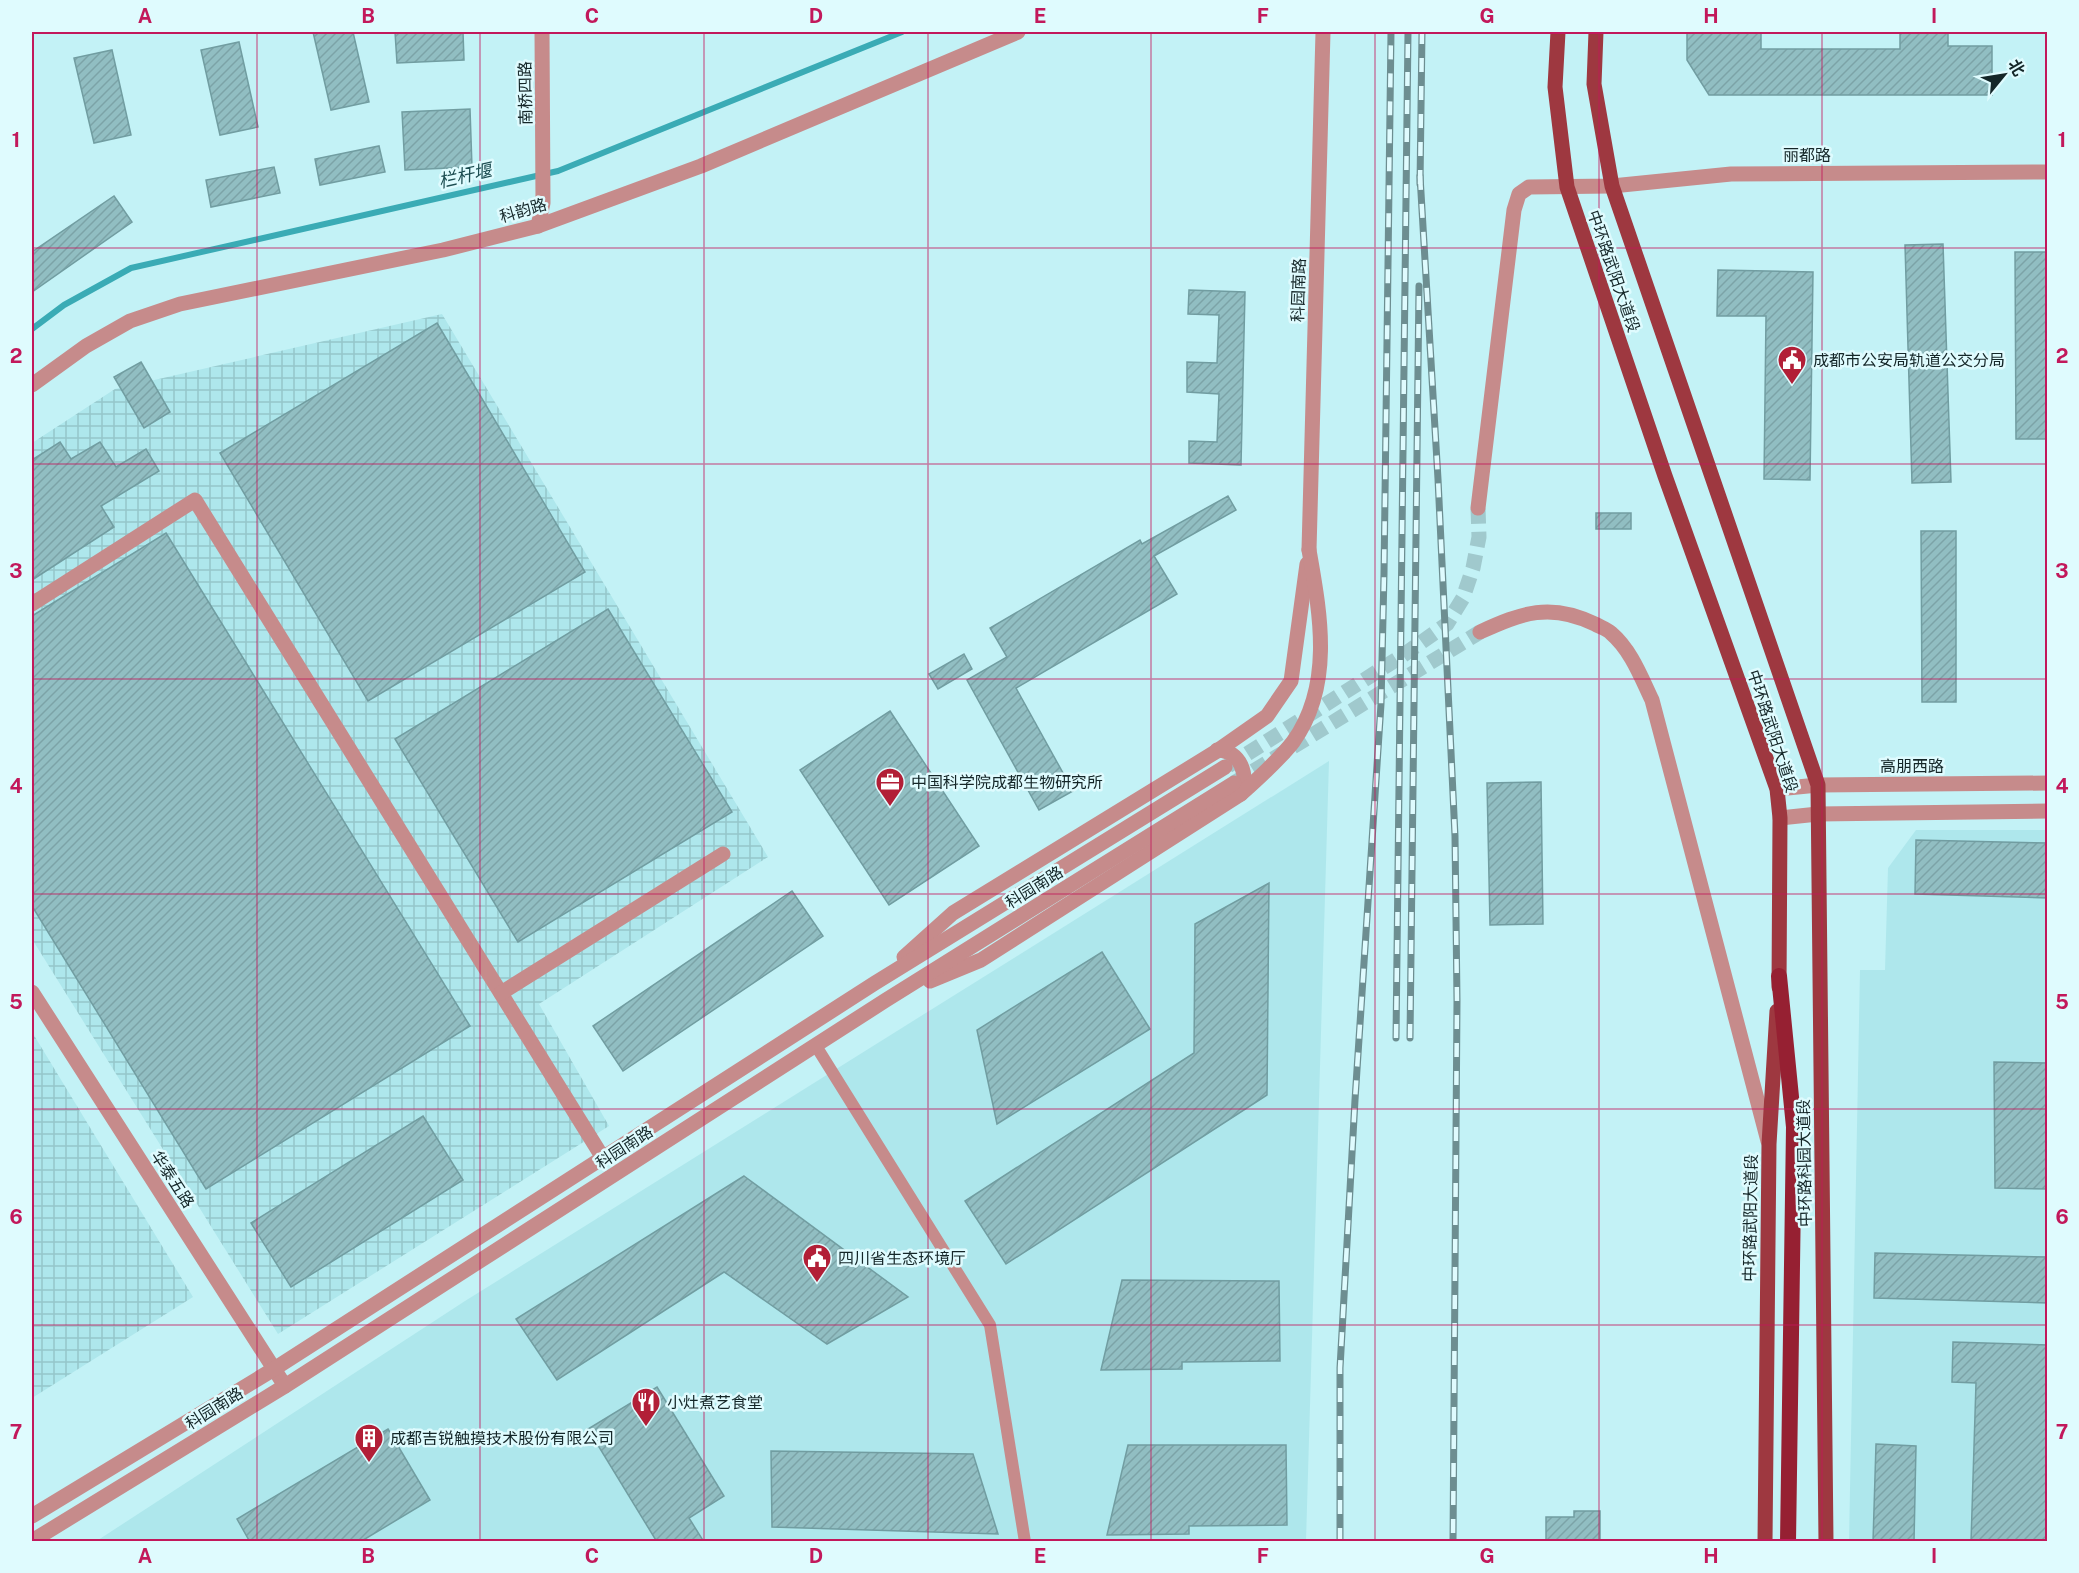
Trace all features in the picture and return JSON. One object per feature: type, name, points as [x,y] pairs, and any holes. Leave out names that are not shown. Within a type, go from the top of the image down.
[{"type":"highway","points":[[1779,976],[1794,1127],[1788,1542]]},
{"type":"main road","name":"中环路武阳大道段","points":[[1558,32],[1555,87],[1567,187],[1669,488],[1777,789],[1780,818],[1779,976],[1769,1144],[1766,1542]]},
{"type":"main road","name":"中环路武阳大道段","points":[[1596,32],[1594,84],[1612,186],[1818,785]]},
{"type":"main road","name":"中环路科园大道段","points":[[1818,785],[1827,1542]]},
{"type":"street","name":"南桥四路","points":[[538,226],[543,203],[544,155],[542,32]]},
{"type":"street","name":"科韵路","points":[[32,386],[86,346],[130,321],[180,304],[443,250],[538,226],[701,166],[1018,32]]},
{"type":"street","name":"科园南路","points":[[32,1541],[285,1386],[886,1000],[1238,788],[1273,765],[1293,742],[1318,686],[1321,650],[1319,606],[1309,550],[1323,32]]},
{"type":"street","name":"丽都路","points":[[1478,508],[1514,210],[1519,194],[1529,186],[1612,186],[1731,174],[2048,172]]},
{"type":"street","points":[[32,604],[195,500],[603,1158]]},
{"type":"street","points":[[875,983],[953,913],[1217,750],[1267,716],[1291,681],[1309,550]]},
{"type":"street","points":[[1480,632],[1517,615],[1552,610],[1585,619],[1611,632],[1633,660],[1652,700],[1769,1144]]},
{"type":"street","points":[[1217,750],[1231,754],[1245,772],[1246,784],[1238,788]]},
{"type":"street","name":"科园南路","points":[[32,1516],[274,1369],[875,983],[1225,767]]},
{"type":"street","name":"高朋西路","points":[[1777,789],[1818,785],[2048,783]]},
{"type":"street","points":[[1780,818],[1818,814],[2048,811]]},
{"type":"street","points":[[501,993],[723,854]]},
{"type":"street","name":"华泰五路","points":[[32,992],[285,1386]]},
{"type":"street","points":[[816,1046],[990,1324],[1025,1542]]},
{"type":"shaded area","points":[[442,314],[768,857],[539,1004],[609,1126],[278,1334],[32,939],[32,443],[115,389]]},
{"type":"shaded area","points":[[1329,761],[1306,1541],[95,1542],[465,1301]]},
{"type":"shaded area","points":[[1916,830],[2047,830],[2047,1541],[1849,1542],[1860,970],[1885,970],[1888,868]]},
{"type":"shaded area","points":[[32,1032],[193,1297],[32,1398]]},
{"type":"building","points":[[313,32],[353,32],[369,102],[331,110]]},
{"type":"building","points":[[395,32],[463,32],[464,60],[397,63]]},
{"type":"building","points":[[1687,32],[1761,32],[1761,49],[1900,49],[1900,32],[1948,32],[1948,46],[1992,46],[1992,95],[1709,95],[1687,60]]},
{"type":"building","points":[[239,42],[258,127],[220,135],[201,50]]},
{"type":"building","points":[[112,50],[131,135],[94,143],[74,58]]},
{"type":"building","points":[[470,109],[472,167],[405,170],[402,112]]},
{"type":"building","points":[[379,146],[385,172],[320,185],[315,159]]},
{"type":"building","points":[[274,167],[280,193],[211,207],[206,180]]},
{"type":"building","points":[[114,196],[132,222],[32,292],[32,252]]},
{"type":"building","points":[[1943,244],[1951,482],[1912,483],[1905,245]]},
{"type":"building","points":[[2015,252],[2048,252],[2048,439],[2016,439]]},
{"type":"building","points":[[1718,270],[1813,272],[1810,480],[1764,479],[1766,316],[1717,316]]},
{"type":"building","points":[[1189,290],[1245,292],[1241,465],[1189,463],[1189,441],[1217,442],[1219,394],[1187,392],[1187,362],[1217,363],[1219,315],[1188,314]]},
{"type":"building","points":[[437,323],[585,572],[368,701],[220,453]]},
{"type":"building","points":[[141,362],[170,412],[144,428],[114,377]]},
{"type":"building","points":[[60,442],[71,459],[100,442],[116,467],[146,449],[159,471],[101,506],[114,527],[32,580],[32,460]]},
{"type":"building","points":[[1228,496],[1236,510],[1154,556],[1177,594],[1016,688],[1073,791],[1039,810],[967,680],[1007,657],[990,628],[1140,540],[1142,544]]},
{"type":"building","points":[[1596,513],[1631,513],[1631,529],[1596,529]]},
{"type":"building","points":[[1921,531],[1956,531],[1956,702],[1922,702]]},
{"type":"building","points":[[166,533],[470,1026],[206,1189],[32,906],[32,616]]},
{"type":"building","points":[[608,609],[732,812],[518,942],[395,739]]},
{"type":"building","points":[[964,654],[972,669],[938,689],[929,674]]},
{"type":"building","name":"中国科学院成都生物研究所","points":[[890,711],[979,846],[889,905],[800,770]]},
{"type":"building","points":[[1541,782],[1543,924],[1490,925],[1487,783]]},
{"type":"building","points":[[1916,840],[2048,843],[2048,898],[1915,894]]},
{"type":"building","points":[[1269,883],[1267,1095],[1006,1264],[965,1201],[1194,1053],[1195,924]]},
{"type":"building","points":[[792,891],[823,936],[623,1071],[593,1026]]},
{"type":"building","points":[[1102,952],[1150,1029],[997,1124],[977,1030]]},
{"type":"building","points":[[1994,1062],[2048,1063],[2048,1189],[1995,1188]]},
{"type":"building","points":[[423,1116],[463,1180],[291,1287],[251,1223]]},
{"type":"building","name":"四川省生态环境厅","points":[[744,1176],[908,1297],[827,1344],[724,1272],[557,1380],[516,1319]]},
{"type":"building","points":[[1875,1253],[2048,1257],[2048,1303],[1874,1298]]},
{"type":"building","points":[[1122,1280],[1279,1281],[1280,1361],[1182,1362],[1182,1369],[1101,1370]]},
{"type":"building","points":[[1953,1342],[2048,1345],[2048,1542],[1971,1542],[1976,1383],[1952,1382]]},
{"type":"building","points":[[657,1387],[724,1496],[689,1518],[704,1542],[657,1542],[588,1429]]},
{"type":"building","name":"成都吉锐触摸技术股份有限公司","points":[[388,1429],[430,1500],[360,1542],[250,1542],[237,1519]]},
{"type":"building","points":[[1876,1444],[1916,1446],[1914,1542],[1873,1542]]},
{"type":"building","points":[[1128,1445],[1286,1445],[1287,1525],[1189,1526],[1189,1534],[1107,1535]]},
{"type":"building","points":[[771,1451],[973,1454],[998,1534],[772,1527]]},
{"type":"building","points":[[1574,1511],[1600,1511],[1600,1542],[1546,1542],[1546,1517],[1574,1517]]},
{"type":"waterway","name":"栏杆堰","points":[[32,329],[64,305],[131,268],[558,171],[902,32]]},
{"type":"tunnel","points":[[1228,766],[1402,656],[1447,624],[1463,598],[1473,568],[1479,537],[1478,508]]},
{"type":"tunnel","points":[[1234,783],[1480,632]]},
{"type":"railway","points":[[1340,1542],[1340,1368],[1381,704],[1391,32]]},
{"type":"railway","points":[[1396,1038],[1408,32]]},
{"type":"railway","points":[[1420,184],[1422,32]]},
{"type":"railway","points":[[1420,176],[1438,479],[1455,836],[1457,1001],[1453,1542]]},
{"type":"railway","points":[[1410,1038],[1419,286]]},
{"type":"place","name":"成都市公安局轨道公交分局","points":[[1792,386]]},
{"type":"place","name":"中国科学院成都生物研究所","points":[[890,808]]},
{"type":"place","name":"四川省生态环境厅","points":[[817,1284]]},
{"type":"place","name":"小灶煮艺食堂","points":[[646,1428]]},
{"type":"place","name":"成都吉锐触摸技术股份有限公司","points":[[369,1464]]}]
